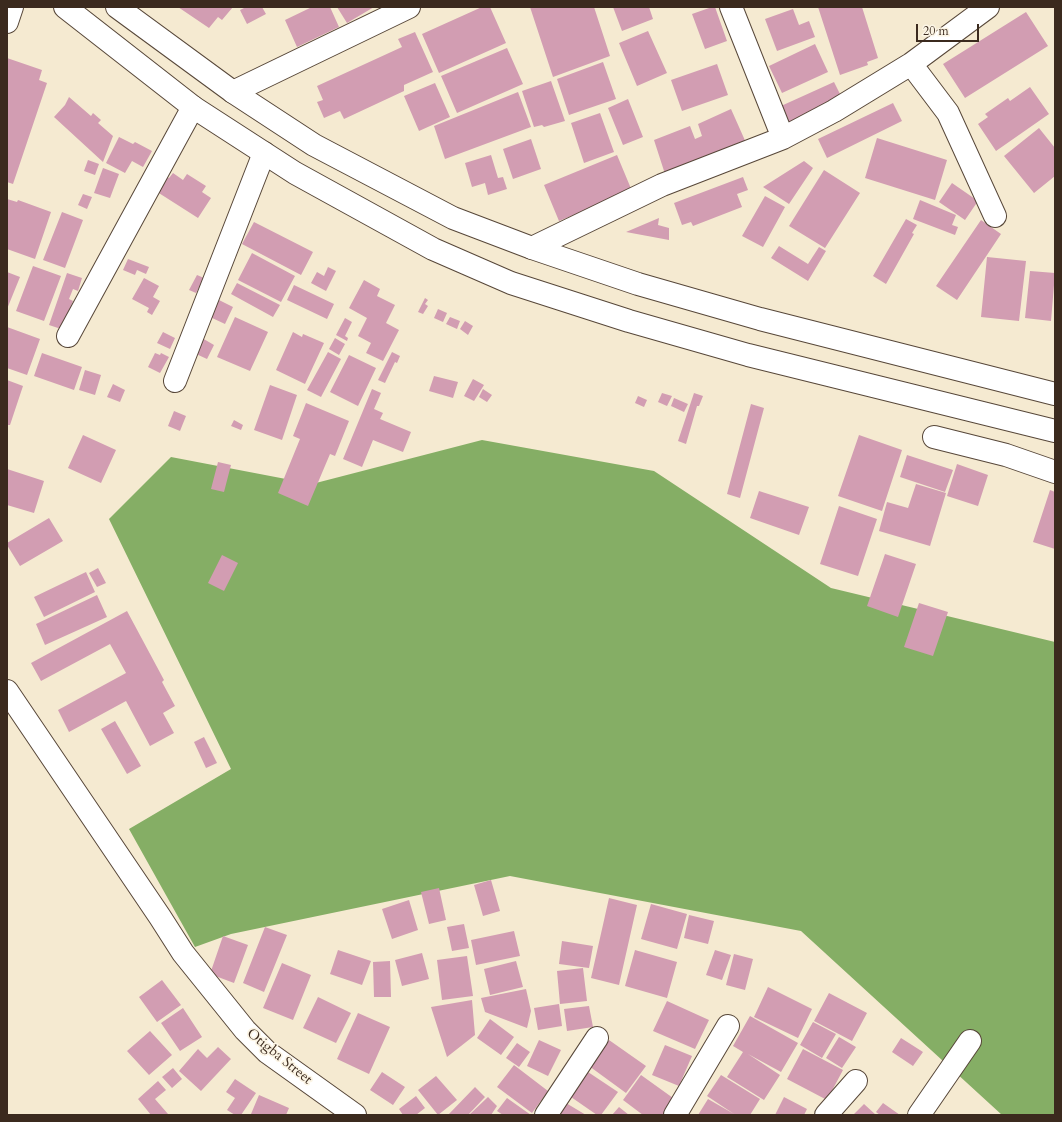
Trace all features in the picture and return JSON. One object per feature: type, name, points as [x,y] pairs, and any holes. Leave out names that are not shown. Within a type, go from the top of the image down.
[{"type":"street","points":[[7,22],[12,7]]},
{"type":"street","points":[[65,7],[193,107],[295,172],[433,249],[511,282],[629,321],[748,355],[1055,431]]},
{"type":"street","points":[[117,7],[233,92],[314,145],[453,218],[532,248],[638,284],[760,319],[1055,394]]},
{"type":"street","points":[[233,92],[409,7]]},
{"type":"street","points":[[731,7],[782,138]]},
{"type":"street","points":[[532,248],[662,184],[782,138],[834,111],[911,64],[988,7]]},
{"type":"street","points":[[911,64],[948,112],[995,216]]},
{"type":"street","points":[[68,336],[193,107]]},
{"type":"street","points":[[175,381],[264,153]]},
{"type":"street","points":[[934,437],[1006,455],[1055,472]]},
{"type":"street","name":"Otigba Street","points":[[7,691],[183,953],[245,1030],[267,1052],[355,1115]]},
{"type":"street","points":[[675,1115],[728,1026]]},
{"type":"street","points":[[546,1115],[597,1038]]},
{"type":"street","points":[[919,1115],[970,1041]]},
{"type":"street","points":[[826,1115],[856,1081]]},
{"type":"green space","points":[[482,440],[654,471],[831,588],[1055,642],[1055,1115],[1002,1115],[801,931],[510,876],[231,934],[195,947],[129,829],[231,769],[109,519],[171,457],[312,484]]},
{"type":"building","points":[[178,7],[233,7],[222,20],[218,17],[209,28]]},
{"type":"building","points":[[246,7],[262,7],[266,14],[247,24],[240,10]]},
{"type":"building","points":[[312,7],[330,7],[339,27],[297,47],[285,20]]},
{"type":"building","points":[[337,7],[374,7],[347,23]]},
{"type":"building","points":[[482,7],[490,7],[506,43],[439,73],[422,34]]},
{"type":"building","points":[[530,7],[594,7],[610,56],[553,77]]},
{"type":"building","points":[[613,7],[649,7],[653,19],[622,31]]},
{"type":"building","points":[[715,7],[727,41],[705,49],[692,14]]},
{"type":"building","points":[[818,7],[862,7],[878,58],[867,62],[868,65],[840,75]]},
{"type":"building","points":[[793,9],[799,25],[809,21],[815,37],[777,51],[765,19]]},
{"type":"building","points":[[1026,12],[1048,46],[965,98],[943,64]]},
{"type":"building","points":[[648,31],[667,73],[637,86],[619,43]]},
{"type":"building","points":[[415,32],[433,72],[404,85],[404,91],[344,119],[340,111],[324,118],[317,102],[323,100],[317,86],[402,47],[398,39]]},
{"type":"building","points":[[815,44],[828,72],[782,93],[769,66]]},
{"type":"building","points":[[507,48],[523,84],[457,113],[441,76]]},
{"type":"building","points":[[7,58],[42,70],[39,80],[47,83],[13,184],[7,182]]},
{"type":"building","points":[[603,62],[616,99],[569,115],[557,79]]},
{"type":"building","points":[[717,64],[728,95],[682,111],[671,80]]},
{"type":"building","points":[[551,81],[565,121],[544,127],[542,125],[534,127],[522,91]]},
{"type":"building","points":[[834,82],[843,100],[790,125],[781,106]]},
{"type":"building","points":[[435,83],[450,117],[419,131],[404,96]]},
{"type":"building","points":[[1030,87],[1049,114],[996,151],[978,124],[988,117],[985,114],[1008,98],[1010,101]]},
{"type":"building","points":[[518,92],[531,127],[445,159],[434,126]]},
{"type":"building","points":[[69,97],[91,116],[93,113],[101,120],[98,123],[113,136],[103,162],[54,117],[65,105]]},
{"type":"building","points":[[628,99],[643,137],[623,145],[608,108]]},
{"type":"building","points":[[893,103],[902,121],[827,158],[818,139]]},
{"type":"building","points":[[731,109],[747,145],[665,174],[654,140],[690,126],[695,139],[702,136],[698,124]]},
{"type":"building","points":[[600,113],[614,152],[584,163],[571,123]]},
{"type":"building","points":[[1039,128],[1055,148],[1055,176],[1034,193],[1004,156]]},
{"type":"building","points":[[119,137],[133,144],[135,142],[152,151],[143,167],[132,161],[125,173],[106,163]]},
{"type":"building","points":[[877,138],[947,160],[935,200],[865,178]]},
{"type":"building","points":[[531,139],[541,169],[513,179],[503,149]]},
{"type":"building","points":[[491,155],[498,178],[503,177],[507,189],[488,195],[485,183],[472,187],[465,163]]},
{"type":"building","points":[[617,155],[632,191],[559,221],[544,185]]},
{"type":"building","points":[[88,160],[99,164],[95,175],[84,171]]},
{"type":"building","points":[[804,161],[813,168],[789,204],[763,187]]},
{"type":"building","points":[[103,168],[119,174],[110,198],[94,193]]},
{"type":"building","points":[[824,170],[860,193],[825,248],[789,226]]},
{"type":"building","points":[[173,173],[183,180],[187,174],[206,186],[202,192],[211,198],[198,218],[151,188],[165,176],[169,178]]},
{"type":"building","points":[[743,177],[748,190],[737,194],[742,207],[693,226],[691,222],[682,225],[674,203]]},
{"type":"building","points":[[952,183],[978,201],[965,220],[939,202]]},
{"type":"building","points":[[83,194],[92,197],[87,209],[78,205]]},
{"type":"building","points":[[765,196],[785,207],[763,247],[742,236]]},
{"type":"building","points":[[7,199],[17,202],[18,200],[51,212],[35,259],[7,249]]},
{"type":"building","points":[[920,200],[956,215],[952,225],[958,227],[955,235],[913,219]]},
{"type":"building","points":[[62,212],[83,220],[65,268],[43,260]]},
{"type":"building","points":[[659,218],[658,225],[669,228],[669,240],[626,232]]},
{"type":"building","points":[[906,219],[917,225],[912,233],[914,234],[886,284],[873,276]]},
{"type":"building","points":[[981,220],[1001,234],[957,300],[936,286]]},
{"type":"building","points":[[254,222],[313,252],[301,275],[242,244]]},
{"type":"building","points":[[779,246],[808,264],[819,247],[826,251],[808,281],[771,258]]},
{"type":"building","points":[[252,253],[295,276],[281,302],[238,280]]},
{"type":"building","points":[[987,257],[1026,261],[1019,321],[981,317]]},
{"type":"building","points":[[128,259],[149,267],[146,274],[137,270],[135,275],[123,270]]},
{"type":"building","points":[[33,266],[61,276],[44,321],[16,311]]},
{"type":"building","points":[[328,267],[336,271],[326,291],[311,283],[317,272],[324,276]]},
{"type":"building","points":[[1030,271],[1055,273],[1051,321],[1025,318]]},
{"type":"building","points":[[7,272],[20,277],[7,309]]},
{"type":"building","points":[[67,273],[82,278],[78,291],[73,289],[69,299],[73,301],[61,329],[49,325]]},
{"type":"building","points":[[197,275],[204,278],[196,293],[189,290]]},
{"type":"building","points":[[144,278],[159,286],[153,297],[160,301],[152,315],[147,312],[149,308],[132,299]]},
{"type":"building","points":[[364,280],[380,289],[377,296],[395,305],[386,323],[399,330],[383,361],[366,353],[371,343],[358,336],[367,318],[349,308]]},
{"type":"building","points":[[237,283],[280,305],[273,317],[231,294]]},
{"type":"building","points":[[294,285],[334,304],[327,319],[287,300]]},
{"type":"building","points":[[425,298],[428,300],[425,304],[428,306],[423,314],[418,312]]},
{"type":"building","points":[[219,300],[233,307],[225,324],[210,317]]},
{"type":"building","points":[[438,309],[447,313],[443,322],[434,318]]},
{"type":"building","points":[[235,317],[268,332],[250,371],[217,357]]},
{"type":"building","points":[[450,317],[460,321],[457,329],[446,324]]},
{"type":"building","points":[[345,318],[352,322],[345,336],[348,338],[347,341],[336,335]]},
{"type":"building","points":[[465,321],[473,326],[468,335],[460,329]]},
{"type":"building","points":[[7,327],[40,339],[27,375],[7,368]]},
{"type":"building","points":[[163,332],[175,338],[170,349],[157,343]]},
{"type":"building","points":[[293,332],[302,337],[303,334],[324,343],[305,384],[276,370]]},
{"type":"building","points":[[202,338],[214,345],[207,359],[194,353]]},
{"type":"building","points":[[335,338],[345,344],[339,355],[329,349]]},
{"type":"building","points":[[328,352],[341,359],[321,397],[307,390]]},
{"type":"building","points":[[392,352],[400,356],[397,363],[395,362],[385,383],[378,380]]},
{"type":"building","points":[[42,353],[82,367],[74,390],[34,376]]},
{"type":"building","points":[[155,353],[160,355],[161,353],[169,357],[160,373],[148,367]]},
{"type":"building","points":[[349,355],[376,368],[358,406],[330,392]]},
{"type":"building","points":[[85,370],[101,375],[95,395],[79,390]]},
{"type":"building","points":[[434,376],[458,382],[453,398],[429,391]]},
{"type":"building","points":[[473,379],[484,385],[474,401],[464,396]]},
{"type":"building","points":[[7,380],[23,386],[10,425],[7,425]]},
{"type":"building","points":[[113,384],[125,390],[120,402],[107,397]]},
{"type":"building","points":[[270,385],[297,395],[282,440],[254,430]]},
{"type":"building","points":[[372,389],[381,393],[374,409],[383,413],[380,419],[411,432],[403,452],[373,440],[362,467],[343,459]]},
{"type":"building","points":[[483,389],[492,395],[487,402],[479,397]]},
{"type":"building","points":[[662,393],[672,396],[667,406],[658,402]]},
{"type":"building","points":[[694,393],[703,396],[699,406],[697,406],[686,444],[678,441]]},
{"type":"building","points":[[638,396],[647,400],[644,407],[635,403]]},
{"type":"building","points":[[674,398],[688,404],[684,412],[671,406]]},
{"type":"building","points":[[306,403],[349,421],[335,456],[330,454],[308,506],[278,493],[300,439],[293,436]]},
{"type":"building","points":[[751,404],[764,408],[740,498],[727,494]]},
{"type":"building","points":[[174,411],[186,416],[180,431],[168,426]]},
{"type":"building","points":[[234,420],[243,425],[241,430],[231,426]]},
{"type":"building","points":[[83,435],[116,450],[101,483],[68,468]]},
{"type":"building","points":[[859,435],[902,450],[882,511],[838,496]]},
{"type":"building","points":[[907,455],[953,470],[945,492],[900,477]]},
{"type":"building","points":[[218,462],[231,465],[224,492],[211,489]]},
{"type":"building","points":[[957,464],[988,475],[978,506],[947,496]]},
{"type":"building","points":[[7,469],[44,481],[34,513],[7,505]]},
{"type":"building","points":[[916,484],[946,493],[930,546],[879,531],[887,502],[908,508]]},
{"type":"building","points":[[1050,490],[1055,492],[1055,549],[1033,542]]},
{"type":"building","points":[[759,491],[809,507],[799,535],[750,518]]},
{"type":"building","points":[[839,506],[877,519],[858,576],[820,564]]},
{"type":"building","points":[[49,518],[63,541],[20,566],[7,543]]},
{"type":"building","points":[[885,554],[916,564],[898,617],[867,606]]},
{"type":"building","points":[[222,555],[238,563],[224,591],[208,583]]},
{"type":"building","points":[[98,568],[106,583],[97,587],[89,573]]},
{"type":"building","points":[[86,572],[95,592],[44,617],[34,597]]},
{"type":"building","points":[[97,595],[107,617],[45,645],[36,624]]},
{"type":"building","points":[[919,603],[948,612],[933,656],[904,647]]},
{"type":"building","points":[[127,611],[164,680],[162,682],[175,706],[163,713],[174,733],[150,746],[126,701],[69,732],[58,710],[126,673],[110,644],[41,681],[31,663]]},
{"type":"building","points":[[115,721],[141,766],[127,774],[101,729]]},
{"type":"building","points":[[204,737],[217,763],[206,768],[194,742]]},
{"type":"building","points":[[491,880],[500,911],[483,916],[474,885]]},
{"type":"building","points":[[439,888],[446,920],[429,924],[421,892]]},
{"type":"building","points":[[609,898],[637,905],[619,985],[591,978]]},
{"type":"building","points":[[409,900],[418,930],[392,939],[382,909]]},
{"type":"building","points":[[651,904],[687,914],[677,949],[641,939]]},
{"type":"building","points":[[689,915],[714,921],[708,944],[684,938]]},
{"type":"building","points":[[464,924],[469,948],[452,951],[447,927]]},
{"type":"building","points":[[265,927],[287,935],[264,992],[243,983]]},
{"type":"building","points":[[514,931],[520,956],[476,965],[471,940]]},
{"type":"building","points":[[223,936],[248,945],[234,983],[210,974]]},
{"type":"building","points":[[562,941],[593,946],[589,968],[559,964]]},
{"type":"building","points":[[338,950],[371,961],[362,985],[330,974]]},
{"type":"building","points":[[635,950],[677,962],[667,998],[625,986]]},
{"type":"building","points":[[715,950],[731,955],[722,980],[706,975]]},
{"type":"building","points":[[422,953],[429,979],[402,986],[395,960]]},
{"type":"building","points":[[734,954],[753,959],[745,990],[726,985]]},
{"type":"building","points":[[467,956],[473,996],[442,1000],[437,960]]},
{"type":"building","points":[[390,961],[391,997],[374,997],[373,962]]},
{"type":"building","points":[[516,961],[523,987],[490,995],[484,969]]},
{"type":"building","points":[[282,963],[311,975],[293,1020],[263,1008]]},
{"type":"building","points":[[583,968],[587,1001],[560,1004],[557,971]]},
{"type":"building","points":[[162,980],[181,1005],[157,1022],[139,997]]},
{"type":"building","points":[[768,987],[812,1009],[798,1038],[754,1017]]},
{"type":"building","points":[[526,989],[531,1011],[527,1028],[485,1012],[481,998]]},
{"type":"building","points":[[829,993],[867,1013],[852,1041],[814,1021]]},
{"type":"building","points":[[318,997],[351,1013],[336,1043],[303,1028]]},
{"type":"building","points":[[472,1000],[475,1035],[447,1057],[431,1007]]},
{"type":"building","points":[[667,1001],[709,1020],[695,1049],[653,1031]]},
{"type":"building","points":[[559,1004],[562,1026],[538,1030],[534,1008]]},
{"type":"building","points":[[589,1006],[593,1027],[567,1031],[564,1009]]},
{"type":"building","points":[[183,1008],[202,1037],[180,1051],[161,1023]]},
{"type":"building","points":[[358,1013],[390,1027],[369,1074],[337,1059]]},
{"type":"building","points":[[750,1016],[798,1043],[781,1072],[748,1054],[780,1075],[764,1100],[727,1077],[743,1052],[733,1046]]},
{"type":"building","points":[[490,1019],[514,1037],[501,1055],[477,1038]]},
{"type":"building","points":[[813,1022],[836,1034],[822,1058],[800,1045]]},
{"type":"building","points":[[150,1031],[172,1055],[149,1075],[127,1051]]},
{"type":"building","points":[[839,1037],[856,1047],[842,1068],[826,1058]]},
{"type":"building","points":[[901,1038],[923,1052],[913,1066],[892,1052]]},
{"type":"building","points":[[539,1040],[561,1050],[548,1076],[527,1066]]},
{"type":"building","points":[[609,1040],[646,1066],[626,1093],[589,1066]]},
{"type":"building","points":[[517,1043],[530,1052],[519,1067],[506,1058]]},
{"type":"building","points":[[665,1045],[692,1056],[679,1086],[652,1075]]},
{"type":"building","points":[[218,1047],[231,1059],[201,1091],[179,1071],[198,1049],[207,1058]]},
{"type":"building","points":[[803,1049],[843,1070],[827,1100],[787,1079]]},
{"type":"building","points":[[514,1065],[548,1091],[532,1113],[497,1087]]},
{"type":"building","points":[[173,1068],[182,1079],[172,1088],[162,1077]]},
{"type":"building","points":[[382,1072],[405,1087],[393,1105],[370,1090]]},
{"type":"building","points":[[588,1072],[618,1092],[601,1115],[597,1115],[571,1097]]},
{"type":"building","points":[[641,1075],[680,1103],[672,1115],[643,1115],[623,1100]]},
{"type":"building","points":[[721,1075],[760,1099],[750,1115],[698,1115],[708,1099],[734,1114],[707,1096]]},
{"type":"building","points":[[436,1076],[457,1100],[438,1115],[418,1090]]},
{"type":"building","points":[[235,1079],[256,1093],[241,1115],[235,1115],[227,1110],[235,1098],[226,1092]]},
{"type":"building","points":[[158,1081],[166,1090],[155,1099],[168,1114],[167,1115],[151,1115],[138,1099]]},
{"type":"building","points":[[475,1087],[485,1097],[468,1115],[448,1115]]},
{"type":"building","points":[[259,1095],[289,1108],[286,1115],[251,1114]]},
{"type":"building","points":[[416,1096],[425,1108],[416,1115],[403,1115],[399,1109]]},
{"type":"building","points":[[488,1097],[497,1106],[491,1115],[469,1115]]},
{"type":"building","points":[[784,1097],[807,1109],[804,1115],[775,1115]]},
{"type":"building","points":[[507,1098],[531,1115],[503,1115],[497,1111]]},
{"type":"building","points":[[566,1103],[586,1115],[558,1115]]},
{"type":"building","points":[[883,1103],[900,1115],[880,1115],[876,1112]]},
{"type":"building","points":[[864,1104],[876,1115],[853,1115]]},
{"type":"building","points":[[619,1107],[629,1115],[612,1115]]}]
